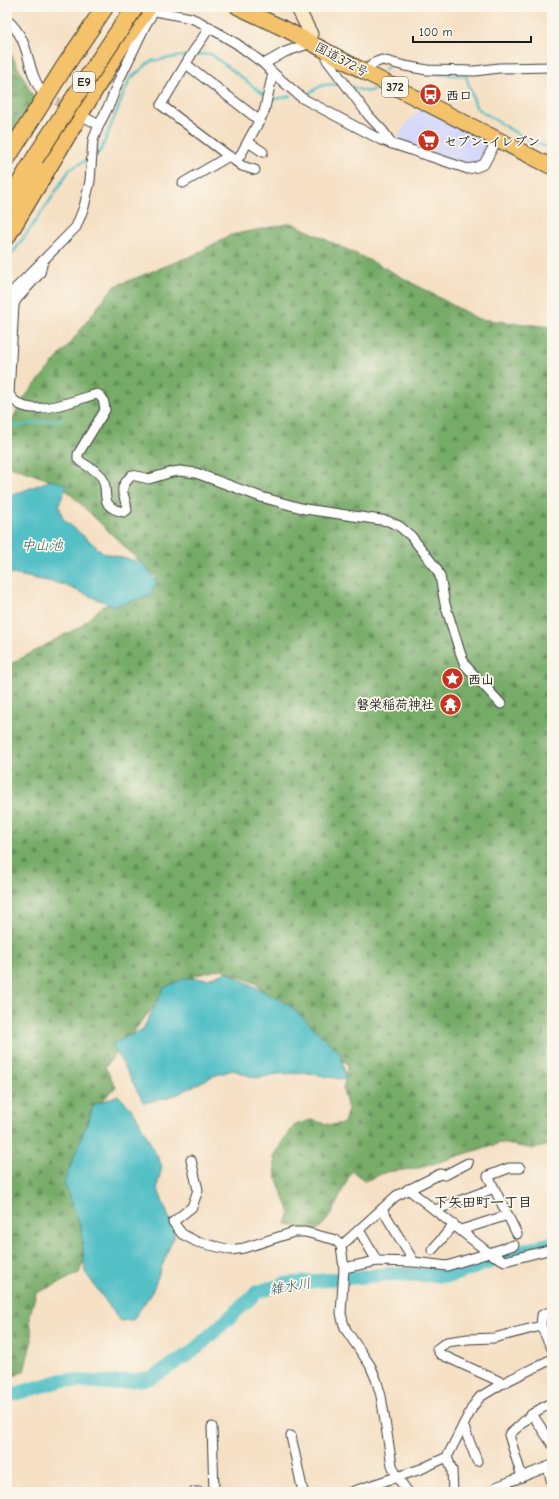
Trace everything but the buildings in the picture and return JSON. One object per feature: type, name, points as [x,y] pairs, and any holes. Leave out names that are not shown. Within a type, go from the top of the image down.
[{"type":"highway","points":[[7,158],[105,7]]},
{"type":"highway","name":"E9","points":[[7,204],[58,101],[122,7]]},
{"type":"highway","name":"E9","points":[[7,183],[80,88],[135,7]]},
{"type":"highway","name":"国道372号","points":[[238,7],[552,166]]},
{"type":"highway","points":[[7,236],[123,42],[153,8]]},
{"type":"main road","points":[[297,7],[310,34],[311,43]]},
{"type":"street","points":[[7,298],[76,227],[84,207],[90,181],[93,140],[153,8],[191,18],[210,27],[237,44],[264,64],[272,73],[302,98],[381,140],[468,169],[484,164],[498,138]]},
{"type":"street","points":[[7,20],[15,27],[24,43],[36,84],[42,92]]},
{"type":"street","points":[[210,27],[161,105],[242,166],[255,170]]},
{"type":"street","points":[[264,64],[285,52],[311,43]]},
{"type":"street","points":[[328,52],[327,60],[331,66],[392,144]]},
{"type":"street","points":[[190,58],[260,120]]},
{"type":"street","points":[[365,72],[374,63],[382,60],[405,66],[443,70],[475,71],[499,68],[552,67]]},
{"type":"street","points":[[183,183],[240,156],[264,112],[272,73]]},
{"type":"street","points":[[86,118],[99,124]]},
{"type":"street","points":[[248,142],[262,152]]},
{"type":"street","points":[[43,261],[40,273],[16,300],[14,305],[9,394],[12,400],[18,405],[44,408],[62,406],[97,394],[102,396],[105,410],[78,454],[78,459],[101,475],[104,481],[106,499],[113,509],[124,512],[127,510],[127,505],[123,496],[123,489],[125,482],[132,475],[149,479],[180,471],[196,473],[261,496],[305,509],[388,521],[399,526],[411,536],[436,568],[440,576],[445,604],[465,665],[500,704]]},
{"type":"street","points":[[191,1160],[198,1190],[192,1207],[173,1222],[182,1234],[197,1242],[231,1250],[244,1248],[294,1232],[305,1232],[336,1240],[341,1246],[344,1268],[341,1313],[343,1322],[346,1330],[370,1365],[376,1380],[381,1396],[392,1465],[397,1477],[408,1492]]},
{"type":"street","points":[[341,1246],[396,1196],[440,1174],[445,1175],[468,1163]]},
{"type":"street","points":[[518,1234],[488,1176],[509,1168],[520,1168]]},
{"type":"street","points":[[435,1210],[494,1188]]},
{"type":"street","points":[[408,1189],[489,1253],[505,1261],[552,1249]]},
{"type":"street","points":[[382,1209],[414,1262]]},
{"type":"street","points":[[432,1250],[457,1228],[508,1215]]},
{"type":"street","points":[[359,1230],[377,1261]]},
{"type":"street","points":[[344,1268],[377,1261],[414,1262],[447,1266],[514,1245]]},
{"type":"street","points":[[552,1311],[542,1315],[541,1326],[552,1349]]},
{"type":"street","points":[[503,1383],[440,1354],[437,1349],[447,1342],[468,1339],[494,1338],[541,1326]]},
{"type":"street","points":[[351,1492],[361,1491],[421,1469],[447,1457],[473,1406],[480,1397],[503,1383],[552,1359]]},
{"type":"street","points":[[522,1477],[509,1435],[532,1414],[552,1402]]},
{"type":"street","points":[[532,1414],[552,1444]]},
{"type":"street","points":[[463,1425],[477,1461]]},
{"type":"street","points":[[212,1427],[214,1492]]},
{"type":"street","points":[[291,1436],[304,1492]]},
{"type":"street","points":[[447,1457],[452,1470],[453,1492]]},
{"type":"street","points":[[496,1492],[496,1487],[550,1466],[552,1484]]},
{"type":"street","points":[[194,1492],[199,1492]]},
{"type":"shaded area","points":[[421,107],[485,139],[488,145],[479,162],[469,165],[439,156],[397,140],[404,127]]},
{"type":"green space","points":[[7,46],[35,100],[7,144]]},
{"type":"green space","points":[[292,223],[385,268],[478,319],[552,327],[552,1144],[534,1149],[500,1143],[420,1168],[386,1172],[365,1181],[352,1171],[332,1212],[327,1220],[314,1232],[286,1224],[290,1213],[276,1177],[274,1156],[284,1139],[295,1125],[311,1120],[331,1125],[344,1123],[348,1109],[343,1090],[348,1064],[315,1042],[255,983],[221,969],[197,975],[168,991],[105,1067],[116,1087],[101,1102],[87,1121],[85,1141],[72,1161],[86,1255],[79,1273],[36,1293],[30,1315],[32,1340],[24,1371],[7,1380],[7,666],[79,627],[103,606],[145,597],[157,578],[60,484],[7,465],[7,429],[23,399],[71,342],[113,287],[196,254],[230,235]]},
{"type":"water","name":"中山池","points":[[51,480],[67,485],[59,505],[63,519],[104,553],[143,563],[157,582],[150,596],[113,606],[62,584],[7,573],[7,492],[10,496]]},
{"type":"water","points":[[227,972],[289,1005],[341,1054],[346,1080],[308,1073],[277,1074],[256,1078],[233,1070],[213,1076],[176,1095],[144,1103],[112,1044],[143,1029],[164,988],[185,978],[208,979]]},
{"type":"water","points":[[118,1095],[135,1113],[162,1166],[157,1187],[175,1233],[152,1292],[133,1320],[120,1321],[85,1272],[81,1227],[64,1183],[94,1105]]},
{"type":"waterway","points":[[194,55],[211,54],[263,94],[275,99],[290,96]]},
{"type":"waterway","points":[[94,157],[101,150],[130,79],[151,61],[189,55]]},
{"type":"waterway","points":[[385,70],[388,66]]},
{"type":"waterway","points":[[426,74],[466,76],[476,107],[518,134],[552,150]]},
{"type":"waterway","points":[[304,95],[323,85],[341,85]]},
{"type":"waterway","points":[[351,87],[362,91],[369,91],[378,85]]},
{"type":"waterway","points":[[7,261],[49,202],[70,169],[89,159]]},
{"type":"waterway","points":[[7,424],[17,426],[63,419]]},
{"type":"waterway","name":"雑水川","points":[[7,1396],[63,1380],[112,1383],[151,1378],[192,1352],[257,1292],[285,1284],[389,1274],[451,1276],[515,1253],[552,1243]]},
{"type":"tunnel","points":[[45,94],[70,109]]},
{"type":"place","name":"西口","points":[[431,95]]},
{"type":"place","name":"セブン-イレブン","points":[[429,141]]},
{"type":"place","name":"西山","points":[[453,679]]},
{"type":"place","name":"磐栄稲荷神社","points":[[450,704]]},
{"type":"district","name":"下矢田町一丁目","points":[[483,1202]]}]
